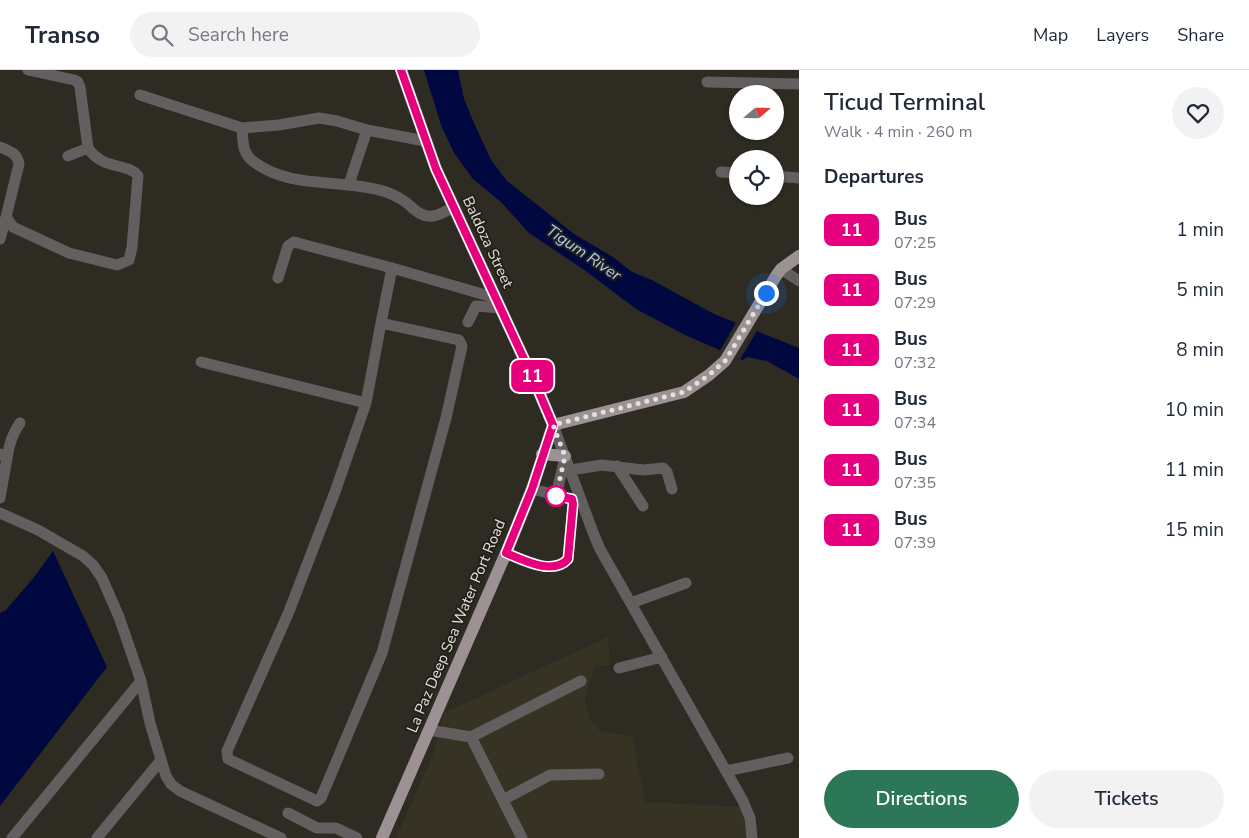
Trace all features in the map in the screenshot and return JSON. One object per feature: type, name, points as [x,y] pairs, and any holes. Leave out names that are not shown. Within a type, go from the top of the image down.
[{"type":"main road","name":"Baldoza Street","points":[[401,70],[436,169],[553,425]]},
{"type":"main road","points":[[553,425],[684,392],[709,375],[725,361],[779,272],[799,256]]},
{"type":"main road","name":"La Paz Deep Sea Water Port Road","points":[[382,838],[389,826],[428,730],[506,553],[532,489],[553,425]]},
{"type":"main road","points":[[542,454],[565,456]]},
{"type":"street","points":[[6,217],[13,227],[68,253],[117,265],[129,260],[132,248],[138,176],[133,170],[109,164],[94,156],[88,148],[78,82],[28,70]]},
{"type":"street","points":[[707,82],[799,84]]},
{"type":"street","points":[[140,96],[242,128],[284,125],[319,118],[366,130],[425,141]]},
{"type":"street","points":[[242,128],[245,155],[270,172],[294,180],[349,184],[387,192],[404,201],[424,216],[433,216],[454,208]]},
{"type":"street","points":[[349,184],[366,130]]},
{"type":"street","points":[[0,148],[12,152],[18,157],[19,164],[0,239]]},
{"type":"street","points":[[68,156],[88,148]]},
{"type":"street","points":[[721,172],[729,172]]},
{"type":"street","points":[[784,177],[799,178]]},
{"type":"street","points":[[278,278],[288,246],[294,242],[392,268],[498,303]]},
{"type":"street","points":[[381,323],[459,340],[462,346],[446,418],[382,653],[321,798],[317,801],[228,759],[227,751],[291,606],[335,492],[366,403],[381,323],[392,268]]},
{"type":"street","points":[[779,272],[799,281]]},
{"type":"street","points":[[468,322],[476,306],[498,303]]},
{"type":"street","points":[[201,362],[366,403]]},
{"type":"street","points":[[0,498],[3,456],[13,432],[20,423]]},
{"type":"street","points":[[553,425],[594,535],[744,801],[750,818],[752,838]]},
{"type":"street","points":[[556,496],[565,456]]},
{"type":"street","points":[[571,470],[602,465],[643,470],[663,468],[667,472],[672,489]]},
{"type":"street","points":[[617,466],[643,506]]},
{"type":"street","points":[[506,553],[544,566],[558,566],[568,559],[572,499],[532,489]]},
{"type":"street","points":[[0,513],[38,530],[83,556],[93,565],[102,578],[119,617],[141,681],[150,723],[166,776],[171,784],[180,791],[281,838]]},
{"type":"street","points":[[631,603],[686,583]]},
{"type":"street","points":[[619,668],[662,657]]},
{"type":"street","points":[[12,838],[141,681]]},
{"type":"street","points":[[428,730],[471,737],[581,681]]},
{"type":"street","points":[[471,737],[522,838]]},
{"type":"street","points":[[726,771],[788,758]]},
{"type":"street","points":[[97,838],[161,760]]},
{"type":"street","points":[[503,800],[550,776],[599,774]]},
{"type":"street","points":[[288,813],[317,828],[336,828],[357,838]]},
{"type":"shaded area","points":[[608,637],[610,665],[595,665],[585,699],[590,720],[601,732],[633,736],[645,802],[740,807],[744,818],[746,838],[396,838],[433,755],[444,713]]},
{"type":"water","name":"Tigum River","points":[[424,70],[458,70],[464,99],[474,123],[491,160],[507,181],[574,234],[613,257],[632,272],[652,280],[714,314],[799,348],[799,379],[767,361],[747,357],[743,360],[687,336],[636,309],[583,269],[529,233],[502,203],[473,179],[454,153],[441,125]]},
{"type":"water","points":[[53,551],[107,667],[0,806],[0,613],[6,610]]},
{"type":"pier","points":[[737,321],[758,329],[739,361],[719,352]]},
{"type":"bus line","name":"11","points":[[401,70],[436,169],[553,425],[532,489],[506,553],[544,566],[553,567],[564,563],[568,559],[573,504],[572,499],[556,496]]},
{"type":"route","points":[[556,496],[565,456],[553,425],[684,392],[709,375],[725,361],[766,293]]}]
